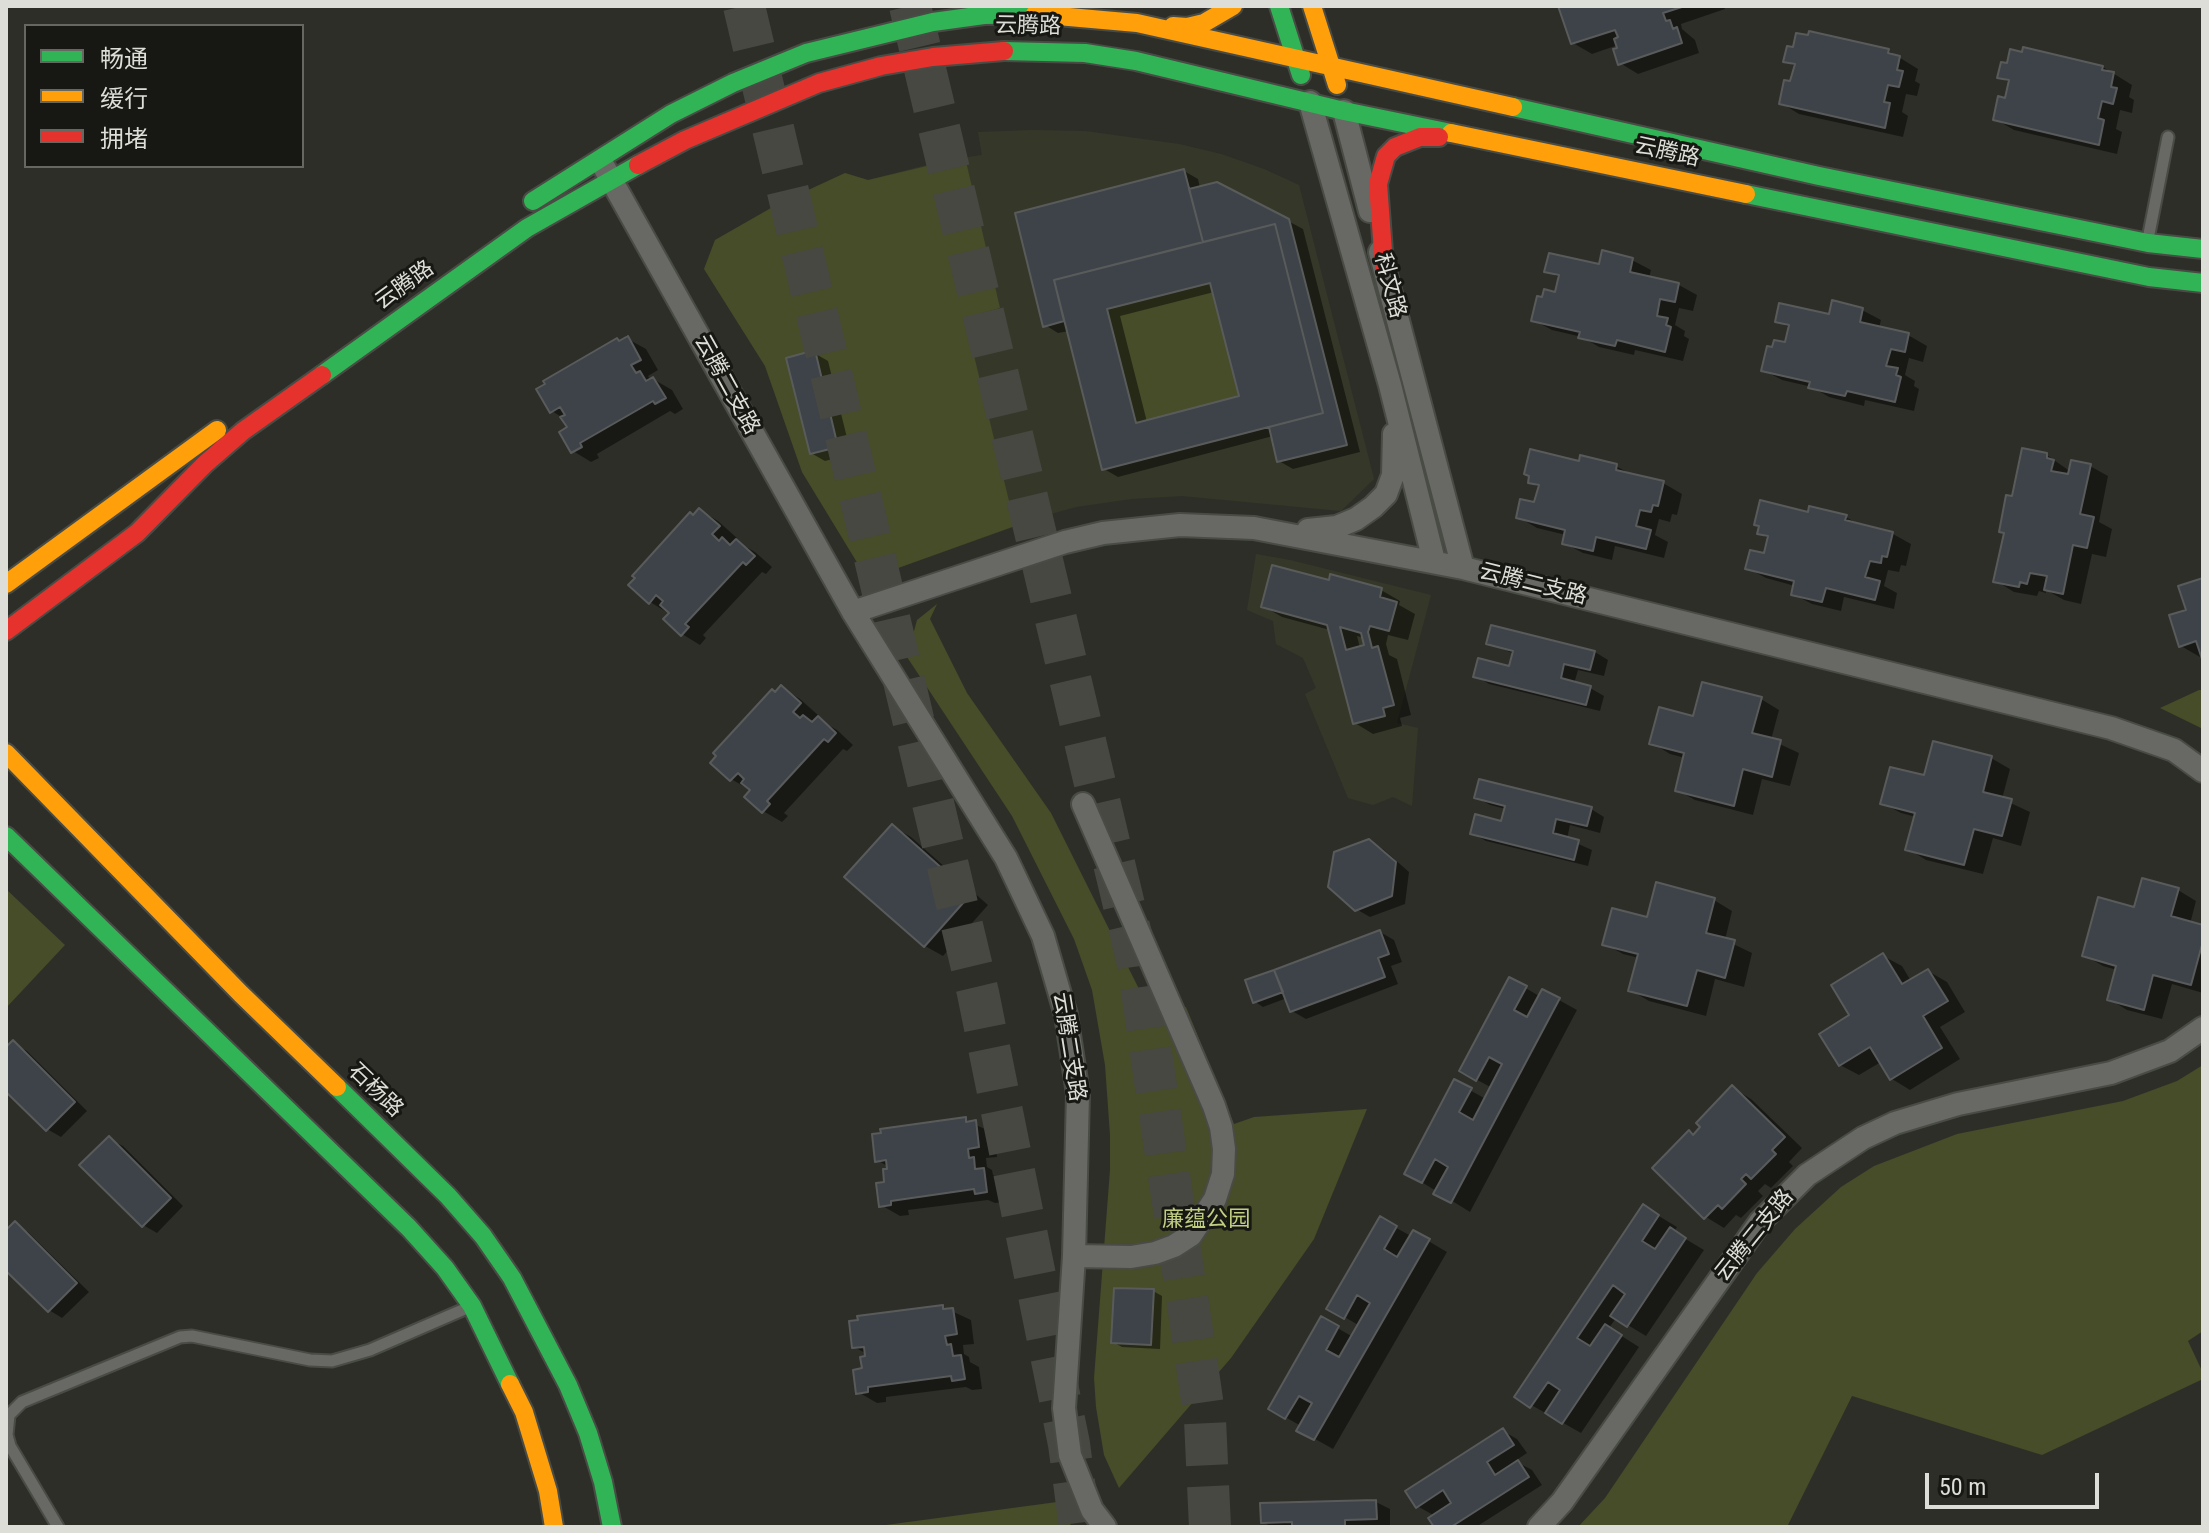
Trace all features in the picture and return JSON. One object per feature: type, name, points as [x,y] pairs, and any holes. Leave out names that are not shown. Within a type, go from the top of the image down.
[{"type":"street","points":[[1137,23],[1187,27],[1218,17],[1233,6]]},
{"type":"street","name":"科文路","points":[[1279,6],[1310,102],[1390,385],[1434,561]]},
{"type":"street","name":"科文路","points":[[1312,6],[1344,111],[1463,568]]},
{"type":"street","name":"云腾路","points":[[515,213],[671,114],[733,83],[806,53],[933,22],[984,15],[1047,14],[1137,23],[1819,176],[2148,243],[2203,249]]},
{"type":"street","name":"云腾路","points":[[6,631],[137,533],[205,464],[243,431],[527,228],[685,140],[819,83],[881,66],[983,51],[1085,53],[1136,61],[1464,136],[2149,277],[2203,283]]},
{"type":"street","points":[[1384,265],[1378,184],[1386,156],[1395,147],[1420,137],[1464,136]]},
{"type":"street","name":"云腾二支路","points":[[598,158],[853,612],[1006,858],[1043,936],[1066,1015],[1078,1094],[1074,1256],[1064,1408],[1070,1455],[1092,1510],[1105,1527]]},
{"type":"street","name":"云腾路","points":[[6,584],[464,250]]},
{"type":"street","points":[[1289,533],[1347,523],[1373,507],[1386,494],[1393,475],[1395,453],[1390,385]]},
{"type":"street","name":"云腾二支路","points":[[853,612],[1065,542],[1103,533],[1180,525],[1254,528],[1434,561],[2111,728],[2174,750],[2203,771]]},
{"type":"street","name":"石杨路","points":[[6,753],[241,994],[448,1196],[483,1236],[512,1278],[568,1385],[588,1433],[603,1482],[612,1527]]},
{"type":"street","points":[[1074,1256],[1131,1257],[1155,1253],[1191,1235],[1215,1199],[1223,1174],[1224,1149],[1214,1106],[1083,804]]},
{"type":"street","points":[[6,836],[409,1228],[445,1268],[472,1306],[524,1412],[548,1491],[554,1527]]},
{"type":"street","name":"云腾二支路","points":[[1539,1527],[1562,1502],[1760,1222],[1807,1175],[1863,1138],[1895,1123],[1958,1104],[2122,1070],[2170,1051],[2203,1028]]},
{"type":"lane","points":[[2148,243],[2168,137]]},
{"type":"lane","points":[[58,1527],[10,1446],[7,1435],[9,1415],[22,1402],[180,1337],[192,1336],[310,1360],[332,1361],[370,1350],[472,1306]]},
{"type":"shaded area","points":[[1085,131],[1179,144],[1221,154],[1299,185],[1374,479],[1341,511],[1182,496],[1131,499],[1076,507],[1047,515],[887,572],[858,564],[802,472],[765,366],[704,269],[715,240],[778,204],[845,173],[868,180],[942,161],[982,155],[978,132]]},
{"type":"shaded area","points":[[1256,554],[1431,595],[1397,723],[1418,728],[1412,806],[1393,797],[1373,805],[1348,798],[1305,694],[1316,688],[1303,658],[1276,644],[1273,621],[1247,610]]},
{"type":"green space","points":[[965,157],[1000,308],[965,318],[1015,526],[887,572],[858,564],[802,472],[765,366],[704,269],[715,240],[778,204],[845,173],[868,180]],"holes":[[[814,351],[838,447],[810,454],[787,358]]]},
{"type":"green space","points":[[1210,283],[1239,396],[1136,423],[1107,309]]},
{"type":"green space","name":"廉蕴公园","points":[[937,604],[930,619],[967,693],[1051,813],[1153,1017],[1186,1007],[1234,1124],[1254,1117],[1367,1109],[1314,1239],[1231,1358],[1119,1488],[1104,1455],[1094,1378],[1110,1135],[1105,1065],[1092,990],[1074,939],[1012,816],[907,657],[917,620]]},
{"type":"green space","points":[[2203,690],[2203,729],[2160,708]]},
{"type":"green space","points":[[6,889],[65,945],[6,1008]]},
{"type":"green space","points":[[2203,1065],[2203,1331],[2188,1341],[2203,1379],[2042,1455],[1852,1396],[1787,1527],[1578,1527],[1605,1498],[1757,1273],[1795,1229],[1841,1187],[1874,1166],[1957,1134],[2123,1101],[2177,1081]]},
{"type":"green space","points":[[1057,1502],[1072,1527],[871,1527]]},
{"type":"building","points":[[1558,6],[1685,6],[1663,13],[1673,29],[1677,27],[1682,43],[1618,65],[1613,49],[1617,48],[1615,30],[1571,44]]},
{"type":"building","points":[[1809,31],[1889,49],[1888,53],[1900,56],[1897,70],[1903,71],[1899,87],[1888,85],[1884,102],[1890,103],[1885,128],[1779,104],[1784,80],[1790,81],[1795,64],[1783,62],[1787,46],[1793,47],[1796,33],[1808,35]]},
{"type":"building","points":[[2023,47],[2103,66],[2102,70],[2114,72],[2111,87],[2117,88],[2113,104],[2102,101],[2098,118],[2104,120],[2099,145],[1993,120],[1998,96],[2005,98],[2009,80],[1997,78],[2001,62],[2007,63],[2010,49],[2022,52]]},
{"type":"building","points":[[1184,169],[1203,242],[1054,280],[1064,321],[1043,327],[1015,213]]},
{"type":"building","points":[[1217,182],[1289,219],[1347,445],[1277,462],[1269,427],[1323,413],[1275,224],[1203,242],[1189,189]]},
{"type":"building","points":[[1275,224],[1323,413],[1102,470],[1054,280]],"holes":[[[1210,283],[1239,396],[1136,423],[1107,309]]]},
{"type":"building","points":[[1602,250],[1633,258],[1630,272],[1679,283],[1675,302],[1660,299],[1657,316],[1668,318],[1666,325],[1671,327],[1665,352],[1617,340],[1615,346],[1578,338],[1580,332],[1531,321],[1537,296],[1542,297],[1544,289],[1555,292],[1559,275],[1544,272],[1549,253],[1599,264]]},
{"type":"building","points":[[1832,300],[1863,308],[1860,322],[1909,333],[1905,352],[1891,349],[1886,366],[1898,368],[1896,375],[1901,377],[1895,402],[1847,391],[1845,396],[1808,388],[1810,382],[1761,371],[1767,346],[1772,347],[1774,340],[1785,342],[1789,325],[1775,322],[1779,303],[1829,314]]},
{"type":"building","points":[[628,336],[641,360],[631,365],[636,373],[640,371],[646,381],[653,377],[666,398],[655,404],[653,401],[580,443],[582,447],[571,453],[559,432],[567,427],[560,417],[565,415],[560,407],[550,413],[536,389],[545,384],[543,381],[617,338],[619,341]]},
{"type":"building","points":[[815,350],[838,447],[810,454],[786,358]]},
{"type":"building","points":[[2022,448],[2047,453],[2047,458],[2054,460],[2051,471],[2068,474],[2071,460],[2091,464],[2080,514],[2094,517],[2087,548],[2073,545],[2063,594],[2044,590],[2047,576],[2030,573],[2027,584],[2020,582],[2019,587],[1993,582],[2004,533],[1999,532],[2006,495],[2012,496]]},
{"type":"building","points":[[1530,449],[1579,461],[1580,455],[1617,464],[1616,470],[1664,481],[1658,506],[1653,505],[1651,512],[1640,510],[1636,526],[1651,530],[1646,549],[1596,537],[1593,551],[1562,544],[1565,530],[1516,518],[1520,499],[1534,502],[1539,485],[1528,483],[1529,476],[1524,474]]},
{"type":"building","points":[[1760,500],[1808,512],[1809,506],[1847,515],[1845,520],[1893,532],[1887,557],[1882,556],[1881,563],[1870,561],[1865,577],[1880,581],[1875,600],[1826,588],[1822,602],[1791,595],[1794,581],[1745,569],[1750,550],[1764,553],[1768,536],[1757,534],[1759,526],[1754,525]]},
{"type":"building","points":[[699,508],[720,526],[712,534],[719,541],[722,537],[730,545],[736,539],[755,556],[746,565],[743,562],[685,624],[689,627],[681,636],[663,619],[669,613],[660,605],[663,601],[656,595],[649,604],[628,585],[635,578],[632,576],[690,512],[693,515]]},
{"type":"building","points":[[1272,565],[1329,580],[1330,574],[1382,588],[1380,597],[1397,602],[1389,631],[1370,626],[1368,632],[1372,648],[1378,646],[1394,705],[1383,708],[1385,716],[1353,724],[1327,625],[1261,607]],"holes":[[[1340,627],[1361,633],[1364,645],[1346,650]]]},
{"type":"building","points":[[2203,578],[2203,662],[2196,641],[2179,647],[2169,615],[2186,610],[2178,586]]},
{"type":"building","points":[[1491,625],[1595,651],[1590,670],[1564,664],[1561,678],[1591,686],[1586,705],[1473,677],[1478,658],[1509,666],[1513,651],[1486,644]]},
{"type":"building","points":[[1702,682],[1762,697],[1752,733],[1781,740],[1772,777],[1743,769],[1734,806],[1675,791],[1684,753],[1649,744],[1659,707],[1693,716]]},
{"type":"building","points":[[781,685],[801,703],[793,712],[812,722],[818,716],[836,733],[828,742],[824,739],[767,801],[770,804],[762,813],[744,797],[750,790],[741,783],[744,779],[738,773],[730,781],[710,763],[716,756],[713,753],[772,689],[775,692]]},
{"type":"building","points":[[1933,741],[1992,756],[1983,792],[2012,799],[2002,836],[1974,829],[1964,865],[1905,850],[1915,813],[1880,804],[1890,767],[1924,775]]},
{"type":"building","points":[[1479,779],[1592,807],[1587,826],[1556,819],[1553,833],[1579,840],[1574,860],[1470,834],[1475,814],[1501,821],[1505,806],[1474,798]]},
{"type":"building","points":[[892,824],[971,894],[924,947],[844,877]]},
{"type":"building","points":[[1369,839],[1396,862],[1392,896],[1355,911],[1328,887],[1334,852]]},
{"type":"building","points":[[2142,878],[2179,888],[2171,916],[2203,925],[2203,941],[2191,985],[2153,975],[2144,1010],[2107,1000],[2116,966],[2082,956],[2098,897],[2134,907]]},
{"type":"building","points":[[1656,882],[1715,898],[1706,933],[1735,940],[1725,978],[1697,970],[1687,1006],[1628,991],[1638,954],[1602,945],[1612,908],[1647,917]]},
{"type":"building","points":[[1380,930],[1389,954],[1378,958],[1385,977],[1290,1012],[1274,970]]},
{"type":"building","points":[[1883,953],[1902,984],[1928,969],[1948,1001],[1923,1016],[1942,1048],[1890,1080],[1870,1047],[1839,1066],[1819,1034],[1849,1015],[1831,985]]},
{"type":"building","points":[[1274,970],[1283,992],[1253,1003],[1245,980]]},
{"type":"building","points":[[1509,977],[1527,986],[1514,1010],[1527,1017],[1542,989],[1560,998],[1451,1203],[1433,1194],[1448,1167],[1435,1159],[1422,1183],[1404,1174],[1454,1079],[1472,1088],[1459,1112],[1473,1120],[1502,1064],[1489,1057],[1476,1081],[1459,1071]]},
{"type":"building","points":[[13,1040],[75,1102],[46,1131],[6,1092],[6,1047]]},
{"type":"building","points":[[1732,1085],[1785,1137],[1772,1150],[1776,1154],[1751,1179],[1746,1174],[1741,1179],[1746,1184],[1722,1209],[1718,1205],[1704,1219],[1652,1168],[1689,1130],[1693,1135],[1700,1127],[1696,1123]]},
{"type":"building","points":[[966,1117],[966,1122],[976,1120],[979,1147],[968,1149],[969,1158],[974,1157],[975,1169],[984,1168],[987,1192],[975,1194],[974,1189],[891,1201],[891,1205],[879,1207],[876,1183],[884,1182],[883,1169],[887,1169],[886,1160],[875,1162],[872,1134],[881,1133],[880,1129]]},
{"type":"building","points":[[109,1136],[171,1198],[142,1227],[79,1165]]},
{"type":"building","points":[[1643,1204],[1659,1215],[1642,1241],[1655,1249],[1670,1227],[1686,1238],[1627,1327],[1610,1316],[1625,1294],[1613,1285],[1577,1338],[1590,1346],[1605,1324],[1622,1335],[1562,1424],[1545,1413],[1560,1390],[1548,1382],[1530,1408],[1514,1397]]},
{"type":"building","points":[[1380,1216],[1397,1226],[1384,1249],[1397,1257],[1413,1230],[1430,1239],[1314,1440],[1296,1431],[1312,1403],[1299,1396],[1285,1419],[1268,1409],[1321,1316],[1339,1326],[1326,1350],[1339,1357],[1370,1303],[1357,1295],[1344,1319],[1326,1309]]},
{"type":"building","points":[[15,1221],[77,1283],[48,1312],[6,1271],[6,1230]]},
{"type":"building","points":[[1114,1288],[1154,1289],[1151,1345],[1111,1343]]},
{"type":"building","points":[[943,1305],[943,1309],[953,1308],[957,1334],[945,1336],[947,1345],[951,1344],[953,1356],[961,1355],[965,1379],[952,1381],[951,1376],[868,1387],[868,1392],[856,1394],[853,1370],[862,1368],[860,1357],[865,1356],[864,1347],[852,1348],[849,1321],[858,1320],[857,1316]]},
{"type":"building","points":[[1503,1428],[1514,1445],[1487,1462],[1495,1475],[1518,1460],[1529,1477],[1451,1527],[1434,1527],[1428,1518],[1451,1503],[1443,1490],[1416,1508],[1405,1491]]},
{"type":"building","points":[[1376,1500],[1377,1519],[1345,1520],[1345,1527],[1292,1527],[1292,1522],[1261,1523],[1260,1503]]},
{"type":"tunnel","points":[[744,6],[978,993],[1069,1444],[1080,1527]]},
{"type":"tunnel","points":[[910,6],[1138,964],[1205,1420],[1210,1527]]},
{"type":"traffic: fast","points":[[1279,6],[1301,75]]},
{"type":"traffic: fast","points":[[533,201],[671,114],[733,83],[806,53],[933,22],[984,15],[1035,14]]},
{"type":"traffic: fast","points":[[1004,51],[1085,53],[1136,61],[1451,133]]},
{"type":"traffic: fast","points":[[1513,107],[1819,176],[2148,243],[2203,249]]},
{"type":"traffic: fast","points":[[322,375],[527,228],[638,165]]},
{"type":"traffic: fast","points":[[1746,194],[2149,277],[2203,283]]},
{"type":"traffic: fast","points":[[6,836],[409,1228],[445,1268],[472,1306],[510,1384]]},
{"type":"traffic: fast","points":[[337,1087],[448,1196],[483,1236],[512,1278],[568,1385],[588,1433],[603,1482],[612,1527]]},
{"type":"traffic: slow","points":[[1173,26],[1204,23],[1233,6]]},
{"type":"traffic: slow","points":[[1312,6],[1337,85]]},
{"type":"traffic: slow","points":[[1035,14],[1137,23],[1513,107]]},
{"type":"traffic: slow","points":[[1451,133],[1746,194]]},
{"type":"traffic: slow","points":[[6,584],[217,430]]},
{"type":"traffic: slow","points":[[6,753],[241,994],[337,1087]]},
{"type":"traffic: slow","points":[[510,1384],[524,1412],[548,1491],[554,1527]]},
{"type":"traffic: jam","points":[[638,165],[685,140],[819,83],[881,66],[933,57],[1004,51]]},
{"type":"traffic: jam","points":[[1384,265],[1378,184],[1386,156],[1395,147],[1420,137],[1439,137]]},
{"type":"traffic: jam","points":[[6,631],[137,533],[205,464],[243,431],[322,375]]}]
